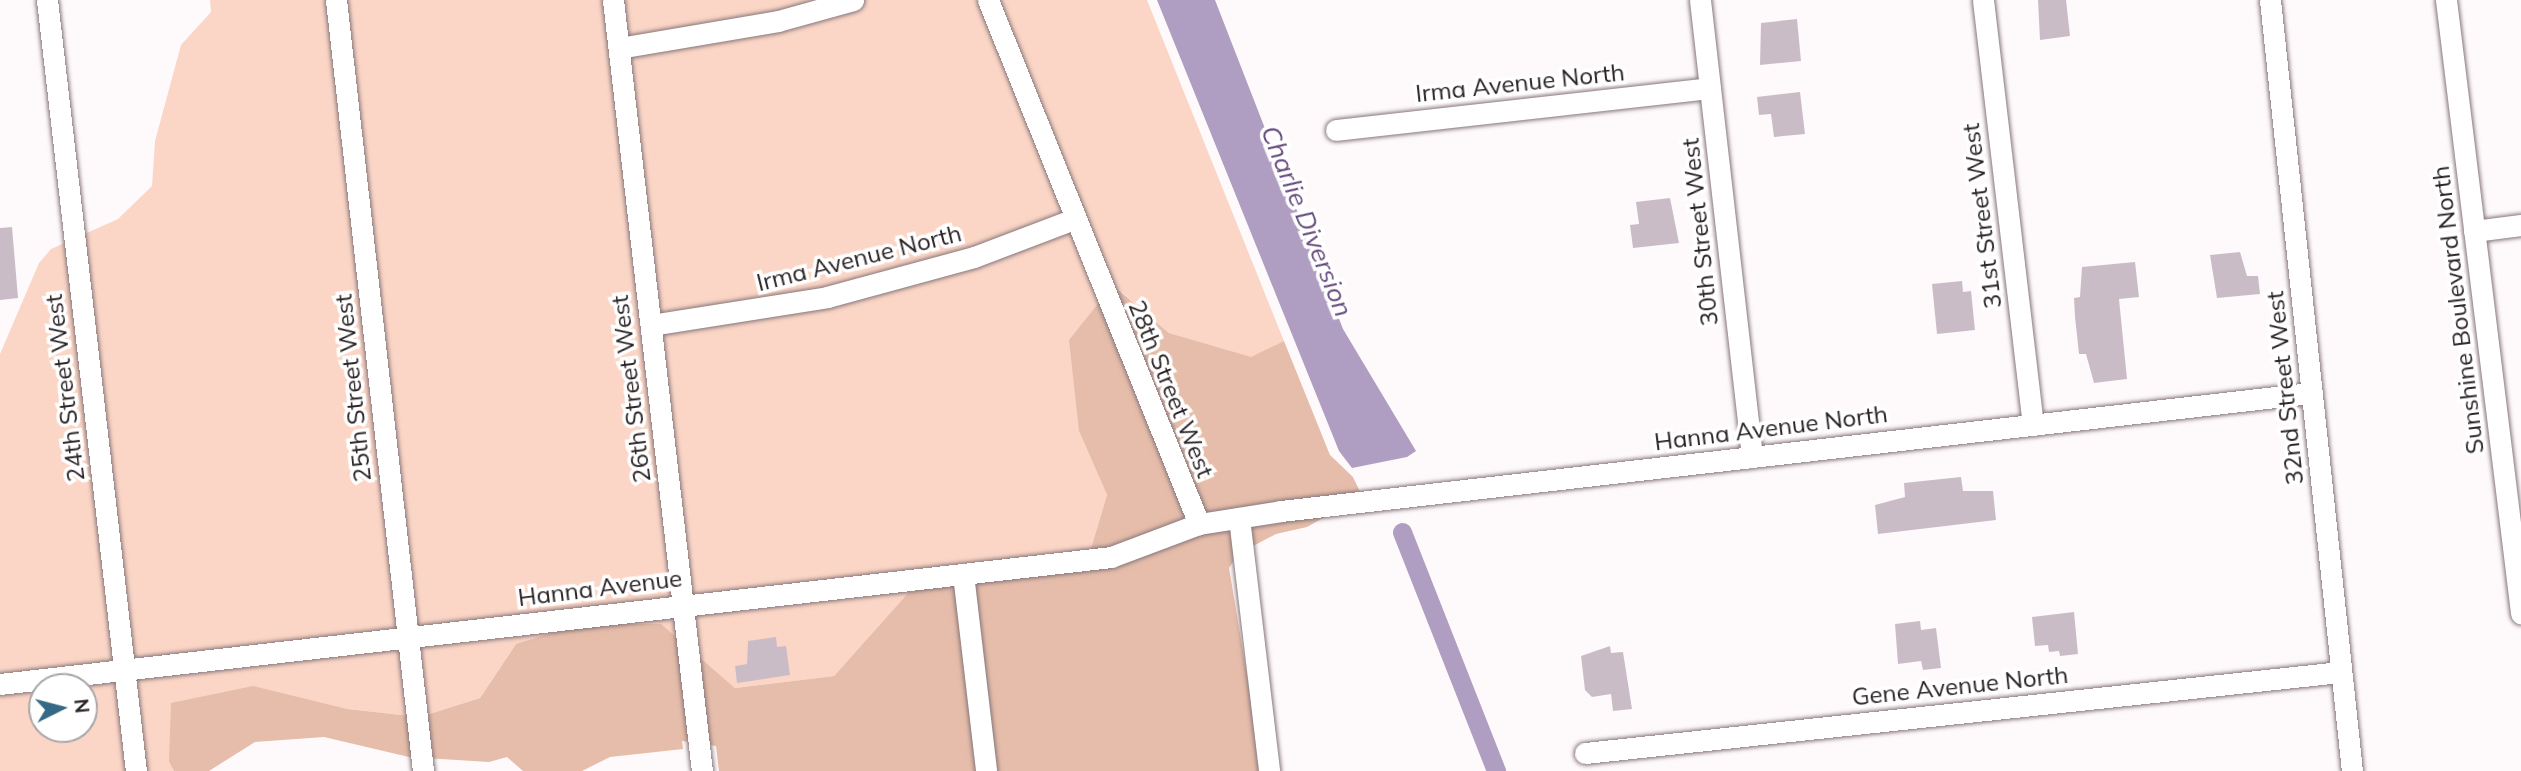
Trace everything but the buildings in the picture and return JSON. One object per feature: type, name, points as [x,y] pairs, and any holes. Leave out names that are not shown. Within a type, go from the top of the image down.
[{"type":"street","name":"24th Street West","points":[[47,0],[136,771]]},
{"type":"street","name":"25th Street West","points":[[335,0],[423,771]]},
{"type":"street","name":"26th Street West","points":[[613,0],[702,771]]},
{"type":"street","points":[[619,48],[778,22],[853,0]]},
{"type":"street","name":"28th Street West","points":[[988,0],[1199,524]]},
{"type":"street","name":"30th Street West","points":[[1700,0],[1752,457]]},
{"type":"street","name":"31st Street West","points":[[1983,0],[2033,425]]},
{"type":"street","name":"32nd Street West","points":[[2270,0],[2352,771]]},
{"type":"street","name":"Sunshine Boulevard North","points":[[2446,0],[2521,613]]},
{"type":"street","name":"Irma Avenue North","points":[[1336,130],[1710,88]]},
{"type":"street","name":"Irma Avenue North","points":[[650,325],[827,297],[974,257],[1074,219]]},
{"type":"street","points":[[2474,231],[2521,225]]},
{"type":"street","name":"Hanna Avenue North","points":[[1239,518],[2311,393]]},
{"type":"street","points":[[1199,524],[1239,518],[1269,771]]},
{"type":"street","name":"Hanna Avenue","points":[[0,684],[1135,552],[1199,524]]},
{"type":"street","points":[[962,574],[986,771]]},
{"type":"street","name":"Gene Avenue North","points":[[1585,753],[2341,672]]},
{"type":"shaded area","points":[[210,0],[1147,0],[1284,341],[1251,358],[1169,333],[1114,285],[1079,431],[1107,495],[1089,555],[909,592],[834,676],[735,688],[660,624],[516,644],[480,698],[420,717],[347,709],[169,762],[174,771],[0,771],[0,354],[39,263],[51,249],[118,219],[152,186],[155,141],[181,45],[211,12]]},
{"type":"shaded area","points":[[1157,0],[1215,0],[1343,329],[1416,451],[1407,457],[1352,468],[1339,451]]},
{"type":"shaded area","points":[[1113,285],[1169,333],[1251,357],[1284,341],[1330,455],[1353,477],[1362,496],[1307,527],[1276,534],[1238,554],[1229,568],[1263,771],[719,771],[716,746],[682,741],[683,749],[610,757],[582,771],[523,771],[507,757],[489,762],[409,757],[324,737],[255,742],[209,771],[174,771],[169,762],[171,703],[253,686],[347,709],[420,717],[480,698],[516,644],[581,624],[661,624],[735,688],[834,676],[909,592],[1089,555],[1107,495],[1079,431],[1069,340]]},
{"type":"waterway","name":"Charlie Diversion","points":[[1402,532],[1496,771]]}]
